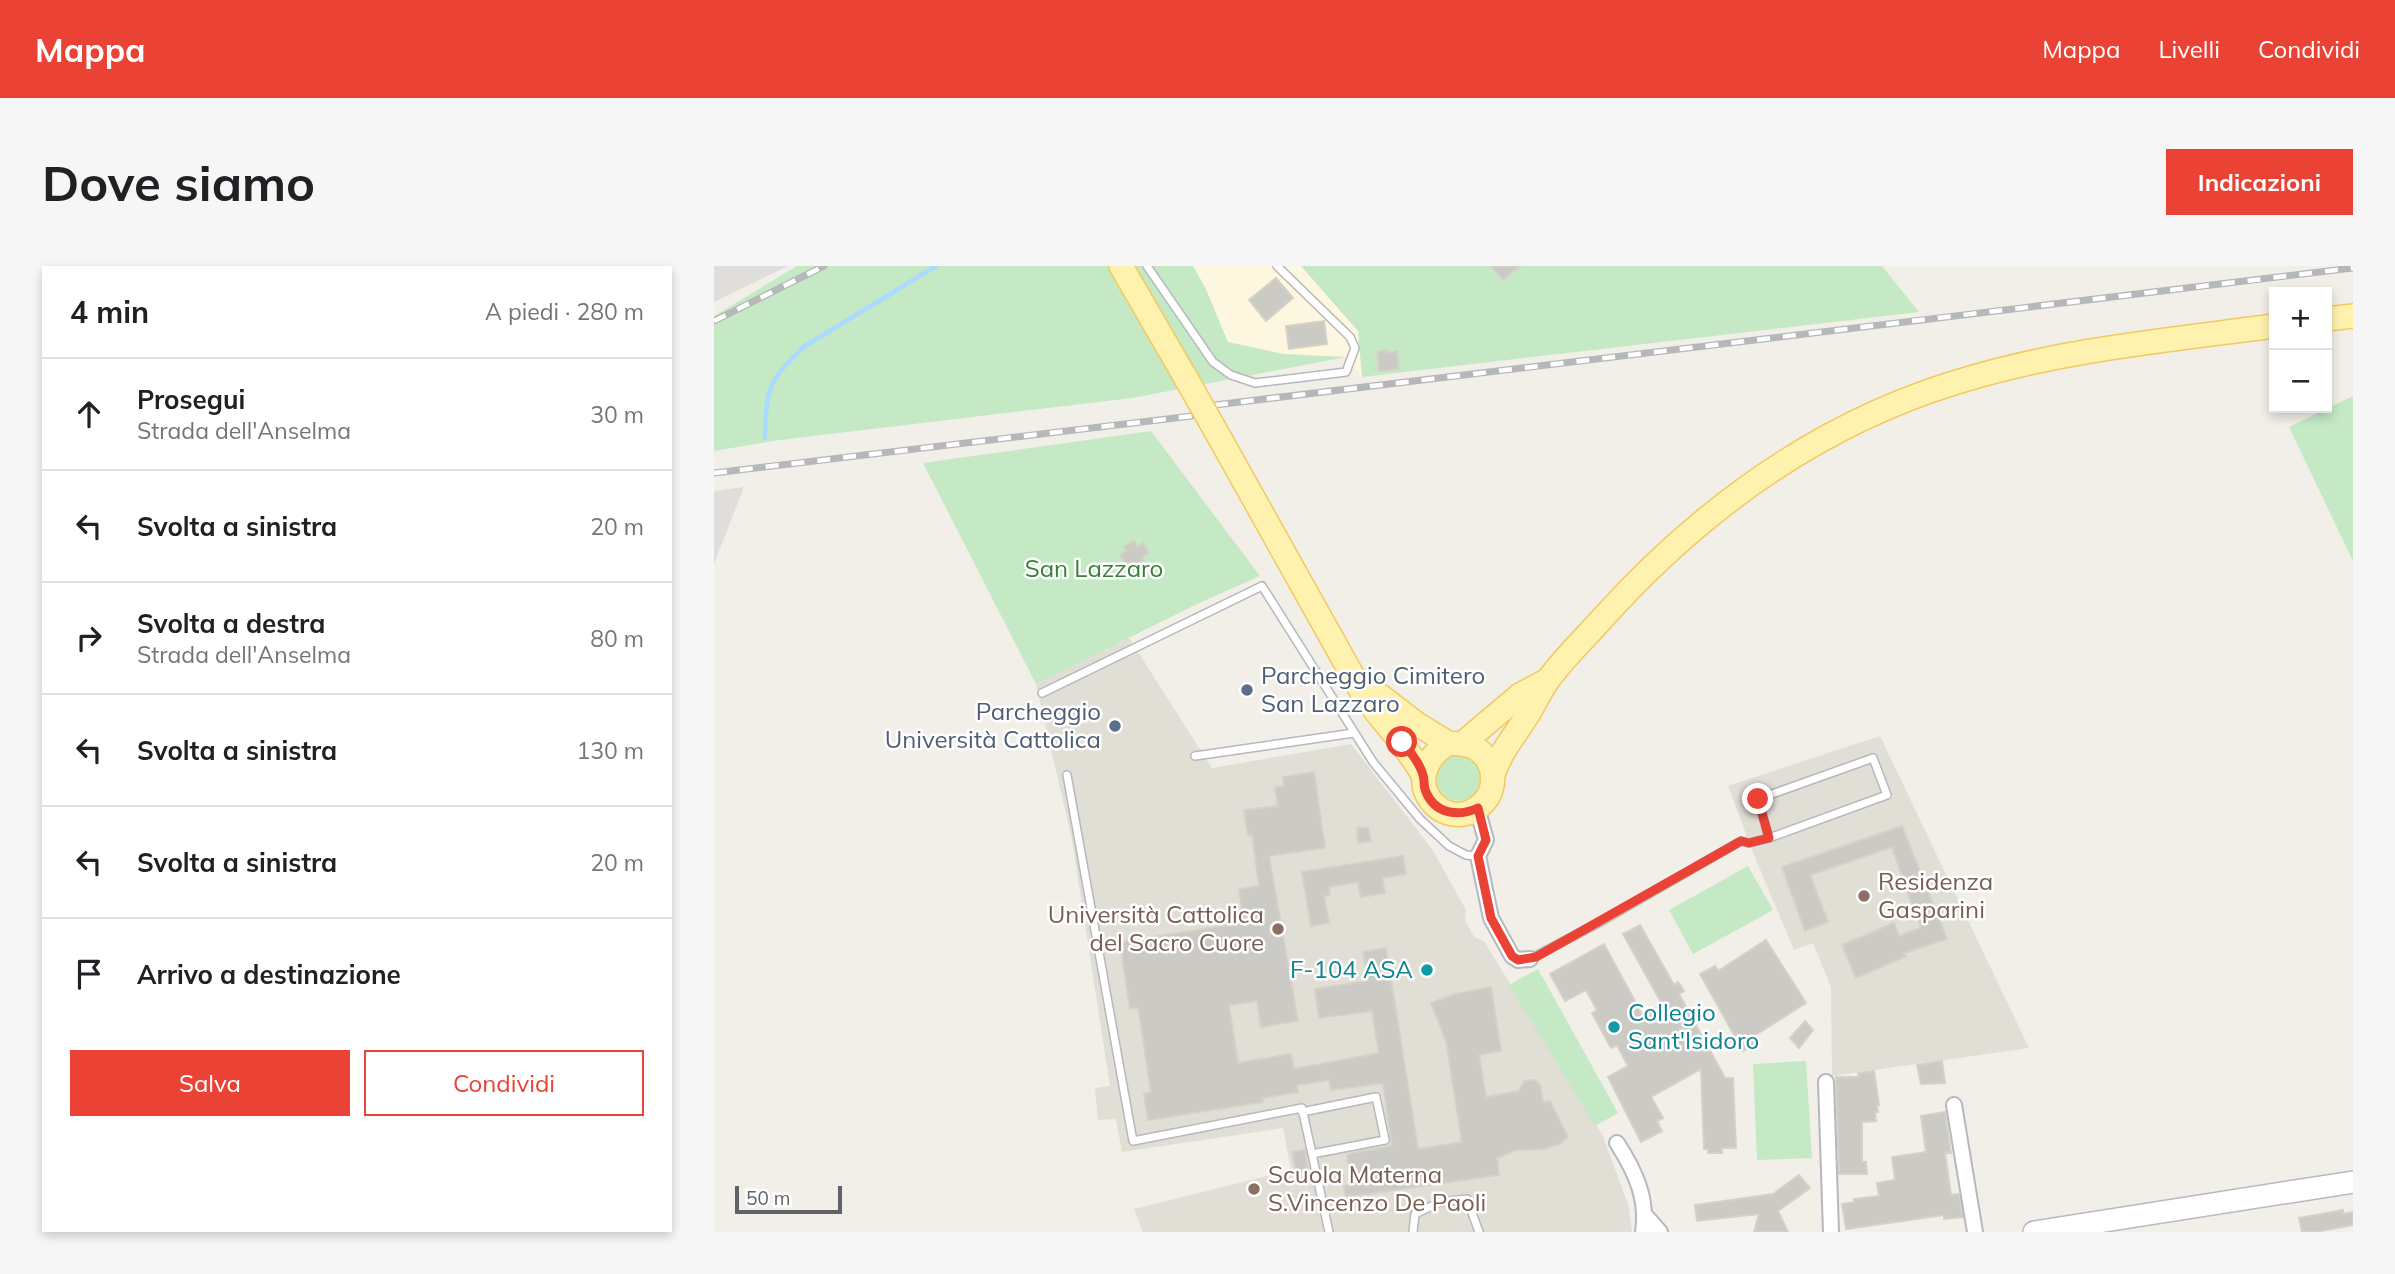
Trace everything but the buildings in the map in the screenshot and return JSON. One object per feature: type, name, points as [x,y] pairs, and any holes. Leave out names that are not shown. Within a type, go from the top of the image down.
[{"type":"main road","points":[[1121,266],[1370,705],[1411,752],[1423,775],[1426,794],[1441,809],[1455,814],[1478,808],[1487,799],[1505,746],[1527,717],[1548,680],[1620,599],[1690,530],[1749,485],[1828,436],[1922,393],[2006,368],[2064,356],[2269,327]]},
{"type":"main road","points":[[2332,318],[2353,316]]},
{"type":"main road","points":[[1355,677],[1372,687],[1417,724],[1455,744],[1482,753],[1493,775]]},
{"type":"main road","points":[[1423,775],[1437,751],[1455,744],[1520,695],[1548,680]]},
{"type":"main road","points":[[2034,1232],[2353,1182]]},
{"type":"street","points":[[1478,808],[1486,840],[1478,856],[1491,918],[1512,956],[1518,960],[1530,959]]},
{"type":"street","points":[[1826,1082],[1831,1232]]},
{"type":"street","points":[[1954,1105],[1975,1232]]},
{"type":"street","points":[[1616,1143],[1637,1179],[1645,1216],[1643,1232]]},
{"type":"street","points":[[1645,1216],[1660,1232]]},
{"type":"lane","points":[[1147,266],[1213,362],[1231,375],[1255,383],[1346,372],[1355,348],[1350,337],[1277,266]]},
{"type":"lane","points":[[1042,693],[1262,586],[1373,762],[1420,820],[1458,852],[1478,856]]},
{"type":"lane","points":[[1195,756],[1354,733]]},
{"type":"lane","points":[[1530,959],[1741,841],[1749,843],[1769,838],[1887,795],[1873,758],[1758,799],[1769,838]]},
{"type":"lane","points":[[1067,775],[1133,1141],[1377,1097],[1385,1140],[1312,1154]]},
{"type":"lane","points":[[1302,1110],[1329,1232]]},
{"type":"lane","points":[[1413,1232],[1415,1214],[1440,1202],[1467,1199],[1479,1232]]},
{"type":"shaded area","points":[[714,266],[788,266],[714,302]]},
{"type":"shaded area","points":[[1193,266],[1301,266],[1359,331],[1362,377],[1346,357],[1283,354],[1227,342],[1205,287]]},
{"type":"shaded area","points":[[744,487],[714,564],[714,491]]},
{"type":"shaded area","name":"Università Cattolica del Sacro Cuore","points":[[1129,638],[1212,768],[1351,744],[1432,849],[1466,910],[1465,920],[1474,937],[1484,941],[1603,1136],[1629,1207],[1632,1232],[1143,1232],[1134,1209],[1291,1170],[1283,1128],[1122,1152],[1116,1119],[1098,1120],[1095,1088],[1110,1086],[1072,840],[1036,684]]},
{"type":"shaded area","name":"Residenza Gasparini","points":[[1880,736],[2029,1048],[1832,1076],[1831,987],[1813,943],[1794,950],[1728,786]]},
{"type":"green space","points":[[797,266],[1193,266],[1205,287],[1228,342],[1283,354],[1346,357],[1132,398],[772,441],[714,451],[714,316]]},
{"type":"green space","points":[[1301,266],[1882,266],[1919,312],[1362,377],[1358,331]]},
{"type":"green space","points":[[2353,396],[2353,561],[2289,427],[2318,413],[2332,413],[2332,406]]},
{"type":"green space","name":"San Lazzaro","points":[[1151,431],[1260,576],[1199,603],[1036,684],[923,463]]},
{"type":"green space","points":[[1459,755],[1475,762],[1482,778],[1475,794],[1459,801],[1443,794],[1436,778],[1443,762]]},
{"type":"green space","points":[[1748,866],[1773,910],[1693,954],[1669,910]]},
{"type":"green space","points":[[1538,969],[1618,1113],[1595,1126],[1509,985]]},
{"type":"green space","points":[[1806,1061],[1812,1158],[1757,1160],[1753,1064]]},
{"type":"waterway","points":[[765,438],[768,396],[783,368],[805,346],[936,266]]},
{"type":"railway","points":[[714,321],[824,266]]},
{"type":"railway","points":[[1215,405],[2353,268]]},
{"type":"railway","points":[[714,473],[1192,416]]},
{"type":"place","name":"Parcheggio Cimitero San Lazzaro","points":[[1247,690]]},
{"type":"place","name":"Parcheggio Università Cattolica","points":[[1115,726]]},
{"type":"place","name":"Residenza Gasparini","points":[[1864,896]]},
{"type":"place","name":"Università Cattolica del Sacro Cuore","points":[[1278,929]]},
{"type":"place","name":"F-104 ASA","points":[[1427,970]]},
{"type":"place","name":"Collegio Sant'Isidoro","points":[[1614,1027]]},
{"type":"place","name":"Scuola Materna S.Vincenzo De Paoli","points":[[1254,1189]]},
{"type":"route","points":[[1402,742],[1411,752],[1423,775],[1424,788],[1435,805],[1455,814],[1478,808],[1486,840],[1478,856],[1491,918],[1512,956],[1518,960],[1536,957],[1741,841],[1749,843],[1769,838],[1758,799]]}]
